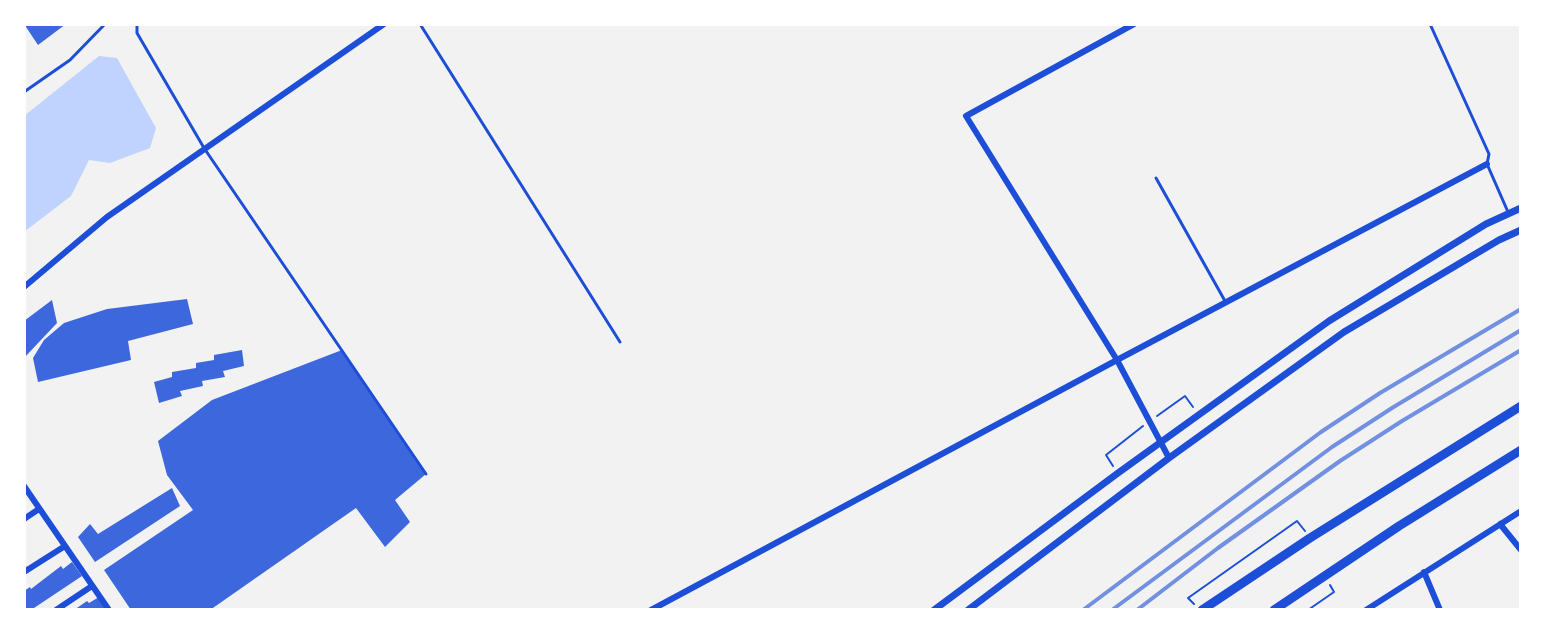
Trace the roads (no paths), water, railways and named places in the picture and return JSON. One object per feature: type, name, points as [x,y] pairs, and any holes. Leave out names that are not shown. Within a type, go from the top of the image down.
[{"type":"highway","points":[[1202,610],[1310,538],[1521,406]]},
{"type":"highway","points":[[1274,610],[1352,556],[1521,450]]},
{"type":"street","points":[[24,287],[107,217],[384,24]]},
{"type":"street","points":[[1134,24],[966,116],[1117,360],[1169,458]]},
{"type":"street","points":[[651,610],[1486,164]]},
{"type":"street","points":[[934,610],[1198,414],[1329,321],[1486,224],[1521,208]]},
{"type":"street","points":[[968,610],[1169,458],[1344,332],[1521,230]]},
{"type":"street","points":[[24,486],[109,610]]},
{"type":"street","points":[[24,519],[39,509]]},
{"type":"street","points":[[1366,610],[1521,511]]},
{"type":"street","points":[[1500,524],[1521,550]]},
{"type":"street","points":[[24,572],[65,546]]},
{"type":"street","points":[[1424,572],[1440,610]]},
{"type":"street","points":[[56,610],[92,586]]},
{"type":"lane","points":[[24,92],[70,60],[105,24]]},
{"type":"lane","points":[[137,24],[137,33],[204,148],[426,474]]},
{"type":"lane","points":[[420,24],[620,342]]},
{"type":"lane","points":[[1430,24],[1489,154],[1486,164],[1509,214]]},
{"type":"lane","points":[[1156,178],[1226,302]]},
{"type":"water","points":[[99,56],[117,58],[156,128],[150,148],[110,163],[89,160],[71,196],[24,232],[24,116]]},
{"type":"railway","points":[[1083,610],[1321,432],[1380,393],[1521,309]]},
{"type":"railway","points":[[1112,610],[1332,447],[1521,330]]},
{"type":"railway","points":[[1137,610],[1218,548],[1340,461],[1521,350]]}]
